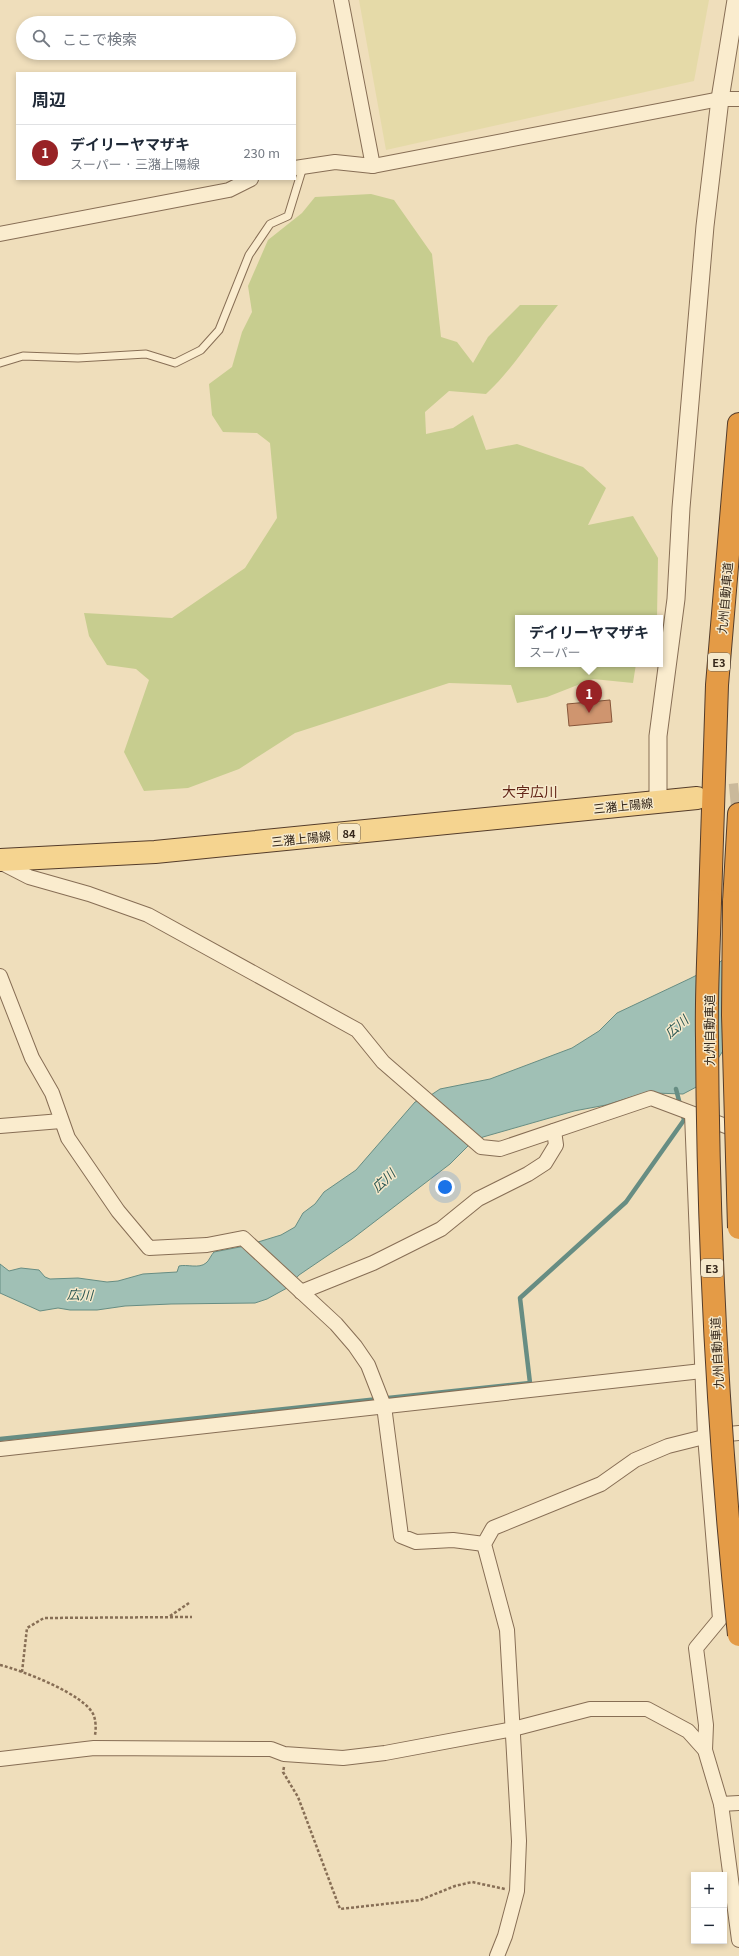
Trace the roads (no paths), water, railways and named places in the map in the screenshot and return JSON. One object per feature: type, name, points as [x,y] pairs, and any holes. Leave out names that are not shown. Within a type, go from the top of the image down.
[{"type":"highway","name":"九州自動車道","points":[[739,424],[717,684],[707,1036],[714,1307],[722,1444],[739,1635]]},
{"type":"highway","points":[[739,814],[734,902],[733,1014],[739,1228]]},
{"type":"main road","name":"三潴上陽線","points":[[0,861],[155,852],[697,798]]},
{"type":"street","points":[[341,0],[373,166]]},
{"type":"street","points":[[658,802],[658,736],[676,599],[681,508],[705,226],[720,99],[736,0]]},
{"type":"street","points":[[299,168],[335,162],[373,166],[720,99],[739,99]]},
{"type":"street","points":[[0,234],[229,190],[249,180]]},
{"type":"street","points":[[0,861],[29,877],[89,894],[148,915],[357,1030],[383,1062],[416,1093],[481,1147],[500,1149],[651,1098],[739,1131]]},
{"type":"street","points":[[0,976],[32,1058],[52,1093],[68,1138],[118,1211],[149,1248],[207,1245],[243,1238],[336,1324],[355,1346],[368,1365],[384,1406],[400,1536],[416,1542],[453,1540],[484,1544]]},
{"type":"street","points":[[692,1114],[705,1436],[720,1619],[696,1648],[706,1725],[705,1750],[721,1804],[739,1940]]},
{"type":"street","points":[[0,1126],[61,1121]]},
{"type":"street","points":[[299,1291],[372,1263],[441,1230],[478,1199],[528,1174],[545,1163],[556,1145],[554,1131]]},
{"type":"street","points":[[0,1449],[702,1371]]},
{"type":"street","points":[[497,1956],[505,1936],[517,1891],[519,1841],[507,1630],[484,1544],[493,1528],[600,1484],[635,1460],[668,1446],[705,1436],[739,1433]]},
{"type":"street","points":[[720,1619],[739,1617]]},
{"type":"street","points":[[0,1759],[94,1748],[271,1749],[284,1754],[343,1758],[385,1753],[513,1729],[590,1709],[647,1709],[688,1731],[705,1750]]},
{"type":"street","points":[[721,1804],[739,1803]]},
{"type":"lane","points":[[0,363],[23,356],[78,358],[146,354],[175,363],[201,350],[219,330],[249,255],[270,224],[288,216],[299,168]]},
{"type":"water","name":"広川","points":[[725,958],[731,1038],[702,1084],[683,1094],[654,1093],[632,1097],[606,1105],[574,1111],[483,1137],[469,1145],[450,1164],[352,1239],[299,1275],[287,1288],[267,1299],[255,1303],[125,1306],[97,1310],[70,1310],[58,1308],[40,1311],[0,1293],[0,1264],[9,1271],[21,1268],[39,1270],[45,1277],[50,1279],[78,1278],[107,1282],[118,1281],[143,1274],[177,1272],[179,1266],[200,1266],[207,1262],[214,1252],[245,1246],[281,1235],[295,1227],[303,1213],[315,1204],[324,1192],[356,1170],[415,1102],[428,1097],[440,1089],[490,1079],[572,1048],[599,1031],[617,1013],[715,966]]},
{"type":"waterway","points":[[0,1439],[530,1383],[520,1298],[626,1202],[684,1120],[676,1089]]},
{"type":"tunnel","points":[[697,798],[739,794]]},
{"type":"place","name":"デイリーヤマザキ","points":[[589,713]]},
{"type":"district","name":"大字広川","points":[[530,791]]}]
